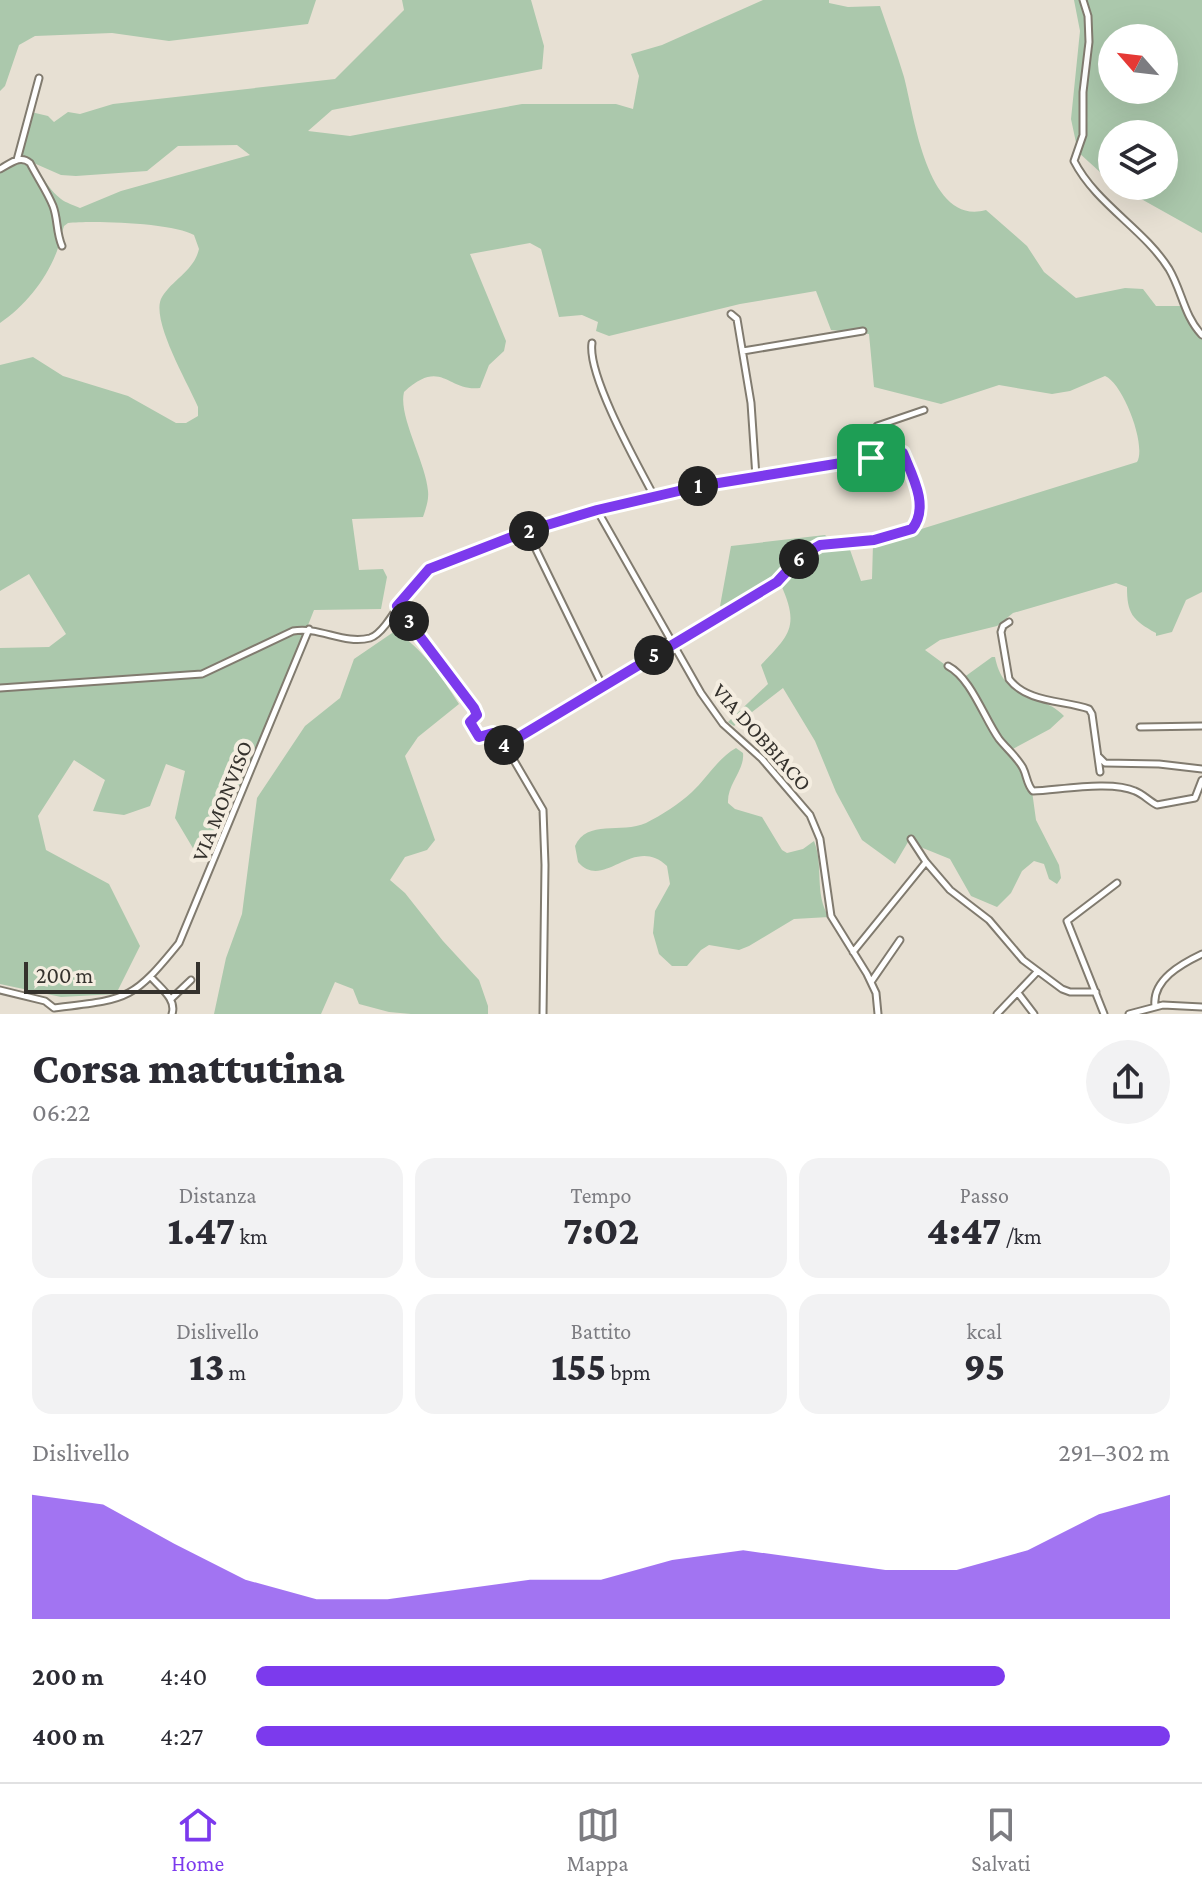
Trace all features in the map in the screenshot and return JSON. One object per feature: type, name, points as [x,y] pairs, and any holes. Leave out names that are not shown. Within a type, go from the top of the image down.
[{"type":"street","points":[[1083,0],[1088,16],[1089,42],[1083,92],[1083,135],[1074,161],[1121,217],[1163,260],[1172,273],[1188,317],[1202,335]]},
{"type":"street","points":[[17,160],[39,78]]},
{"type":"street","points":[[0,169],[17,160],[30,163],[53,205],[57,219],[56,233],[62,246]]},
{"type":"street","points":[[731,314],[737,319],[751,403],[756,477]]},
{"type":"street","points":[[743,351],[863,331]]},
{"type":"street","points":[[592,343],[592,357],[607,399],[654,496]]},
{"type":"street","points":[[871,458],[877,426],[924,410]]},
{"type":"street","points":[[0,688],[202,674],[293,631],[309,629],[346,638],[367,638],[383,628],[397,606],[429,569],[527,531],[654,496],[903,453],[921,506],[912,529],[874,540],[820,545],[809,550],[777,582],[504,746]]},
{"type":"street","name":"VIA DOBBIACO","points":[[597,510],[701,693],[723,724],[762,759],[810,815],[820,839],[831,916],[871,982],[876,993],[878,1014]]},
{"type":"street","points":[[527,531],[603,687]]},
{"type":"street","points":[[397,606],[474,708],[477,715],[470,722],[479,737],[493,733],[543,810],[543,1014]]},
{"type":"street","points":[[1009,622],[1001,632],[1012,684],[1044,699],[1089,709],[1100,772]]},
{"type":"street","name":"VIA MONVISO","points":[[55,1011],[122,999],[151,977],[183,937],[309,629]]},
{"type":"street","points":[[948,666],[954,669],[974,696],[996,734],[1024,770],[1033,791],[1123,787],[1157,805],[1195,798],[1202,780]]},
{"type":"street","points":[[1140,727],[1202,726]]},
{"type":"street","points":[[1098,756],[1105,763],[1202,769]]},
{"type":"street","points":[[911,839],[950,890],[989,920],[1014,951],[1037,972],[1070,992],[1096,992]]},
{"type":"street","points":[[853,952],[926,862]]},
{"type":"street","points":[[1104,1014],[1067,921],[1117,883]]},
{"type":"street","points":[[871,982],[900,940]]},
{"type":"street","points":[[1155,1006],[1155,993],[1161,982],[1202,954]]},
{"type":"street","points":[[997,1014],[1037,972]]},
{"type":"street","points":[[151,977],[171,999],[174,1007],[172,1014]]},
{"type":"street","points":[[171,999],[191,980]]},
{"type":"street","points":[[0,990],[45,1001],[55,1011]]},
{"type":"street","points":[[1018,993],[1034,1014]]},
{"type":"street","points":[[1129,1014],[1171,1004],[1202,1007]]},
{"type":"green space","points":[[0,0],[316,0],[308,24],[169,41],[112,33],[35,36],[19,45],[5,86],[0,91]]},
{"type":"green space","points":[[402,0],[531,0],[544,46],[542,69],[332,110],[308,131],[350,136],[522,104],[616,104],[633,109],[639,76],[631,54],[662,45],[763,0],[829,0],[829,3],[848,7],[880,6],[904,77],[927,164],[950,202],[966,211],[986,210],[1027,246],[1044,272],[1076,298],[1125,288],[1143,289],[1156,306],[1184,306],[1202,336],[1202,592],[1186,600],[1172,632],[1156,636],[1136,620],[1128,603],[1127,587],[1116,583],[1013,613],[997,626],[940,640],[925,650],[963,678],[995,657],[1000,672],[1014,689],[1055,708],[1064,716],[1050,729],[1009,751],[1032,791],[1036,820],[1059,865],[1061,878],[1057,884],[1049,879],[1044,864],[1034,861],[1022,871],[1011,893],[997,907],[971,896],[950,859],[908,842],[895,864],[862,840],[836,792],[815,741],[783,688],[734,726],[728,722],[768,684],[761,665],[789,630],[790,611],[781,585],[728,611],[720,606],[731,546],[825,535],[836,545],[849,547],[861,581],[872,579],[873,544],[1137,462],[1139,443],[1132,416],[1112,381],[1105,376],[1070,391],[1052,394],[999,385],[941,404],[874,387],[869,334],[831,330],[816,291],[740,304],[609,336],[596,331],[598,322],[582,315],[559,317],[541,249],[530,243],[470,254],[506,341],[504,351],[489,365],[480,388],[469,388],[436,376],[417,382],[404,392],[405,414],[428,491],[423,517],[352,519],[359,570],[383,569],[387,577],[381,609],[314,610],[228,828],[197,855],[175,818],[185,771],[166,764],[150,806],[124,815],[93,811],[105,780],[74,760],[38,816],[46,850],[109,884],[140,946],[116,994],[61,997],[0,984],[0,648],[49,647],[66,634],[29,574],[0,591],[0,365],[33,357],[63,376],[128,396],[176,423],[186,423],[198,416],[198,407],[165,335],[159,307],[162,297],[193,263],[199,249],[194,235],[170,228],[113,222],[68,223],[41,282],[0,323],[0,168],[15,161],[26,165],[39,173],[61,199],[80,208],[121,191],[250,155],[237,145],[178,146],[147,171],[76,176],[61,175],[20,157],[18,145],[31,112],[48,116],[54,122],[68,112],[80,114],[113,104],[335,79],[404,10]]},
{"type":"green space","points":[[1074,0],[1202,0],[1202,233],[1143,200],[1178,200],[1178,120],[1098,120],[1098,170],[1078,152],[1071,119],[1080,31]]},
{"type":"green space","points":[[395,631],[423,655],[459,704],[418,737],[405,756],[435,840],[427,850],[405,857],[390,880],[405,893],[479,980],[488,1014],[389,1012],[359,1004],[353,989],[335,982],[321,1014],[214,1014],[226,958],[242,914],[257,798],[305,726],[340,698],[354,659]]},
{"type":"green space","points":[[736,748],[743,753],[743,759],[728,803],[735,809],[762,817],[787,853],[803,849],[814,841],[820,889],[829,917],[794,919],[739,950],[709,945],[687,966],[672,966],[659,954],[653,933],[655,911],[670,884],[667,866],[654,858],[642,856],[598,871],[588,869],[578,862],[575,846],[580,838],[596,830],[636,826],[664,813],[692,792]]},
{"type":"route","points":[[903,453],[921,506],[912,529],[874,540],[820,545],[809,550],[777,582],[504,746],[493,733],[479,737],[470,722],[477,715],[474,708],[397,606],[429,569],[527,531],[597,510],[700,486],[871,458],[903,453]]}]
